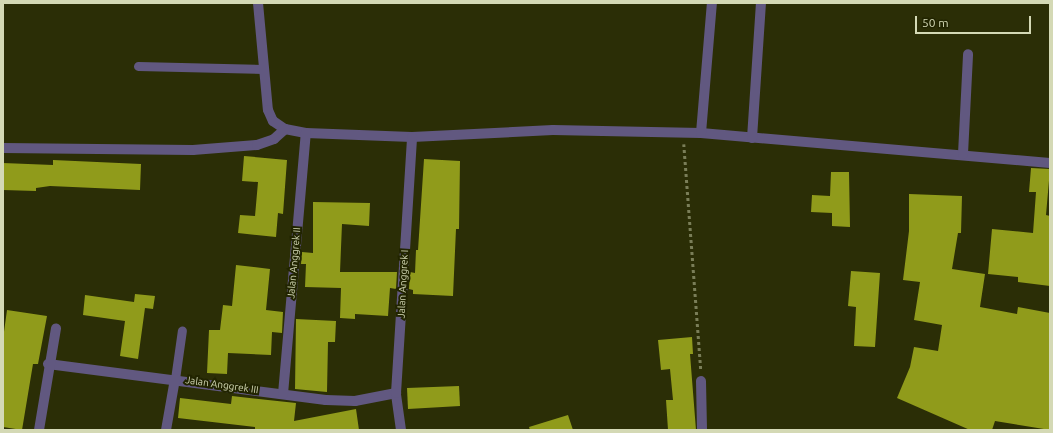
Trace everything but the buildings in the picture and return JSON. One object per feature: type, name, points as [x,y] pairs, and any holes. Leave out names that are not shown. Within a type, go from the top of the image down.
[{"type":"street","points":[[258,3],[268,110],[273,121],[285,129],[306,133],[412,137],[552,130],[701,133],[963,154],[1050,163]]},
{"type":"street","points":[[701,133],[712,3]]},
{"type":"street","points":[[752,138],[761,3]]},
{"type":"street","points":[[963,154],[968,54]]},
{"type":"street","points":[[3,148],[193,150],[267,142],[285,129]]},
{"type":"street","name":"Jalan Anggrek II","points":[[283,394],[306,133]]},
{"type":"street","name":"Jalan Anggrek I","points":[[401,430],[396,393],[412,137]]},
{"type":"street","points":[[39,430],[48,364],[56,328]]},
{"type":"street","name":"Jalan Anggrek III","points":[[48,364],[175,379],[283,394],[355,401],[396,393]]},
{"type":"street","points":[[166,430],[175,379]]},
{"type":"street","points":[[701,381],[702,430]]},
{"type":"lane","points":[[138,66],[263,69]]},
{"type":"lane","points":[[175,379],[182,330]]},
{"type":"path","points":[[684,133],[701,381]]}]
